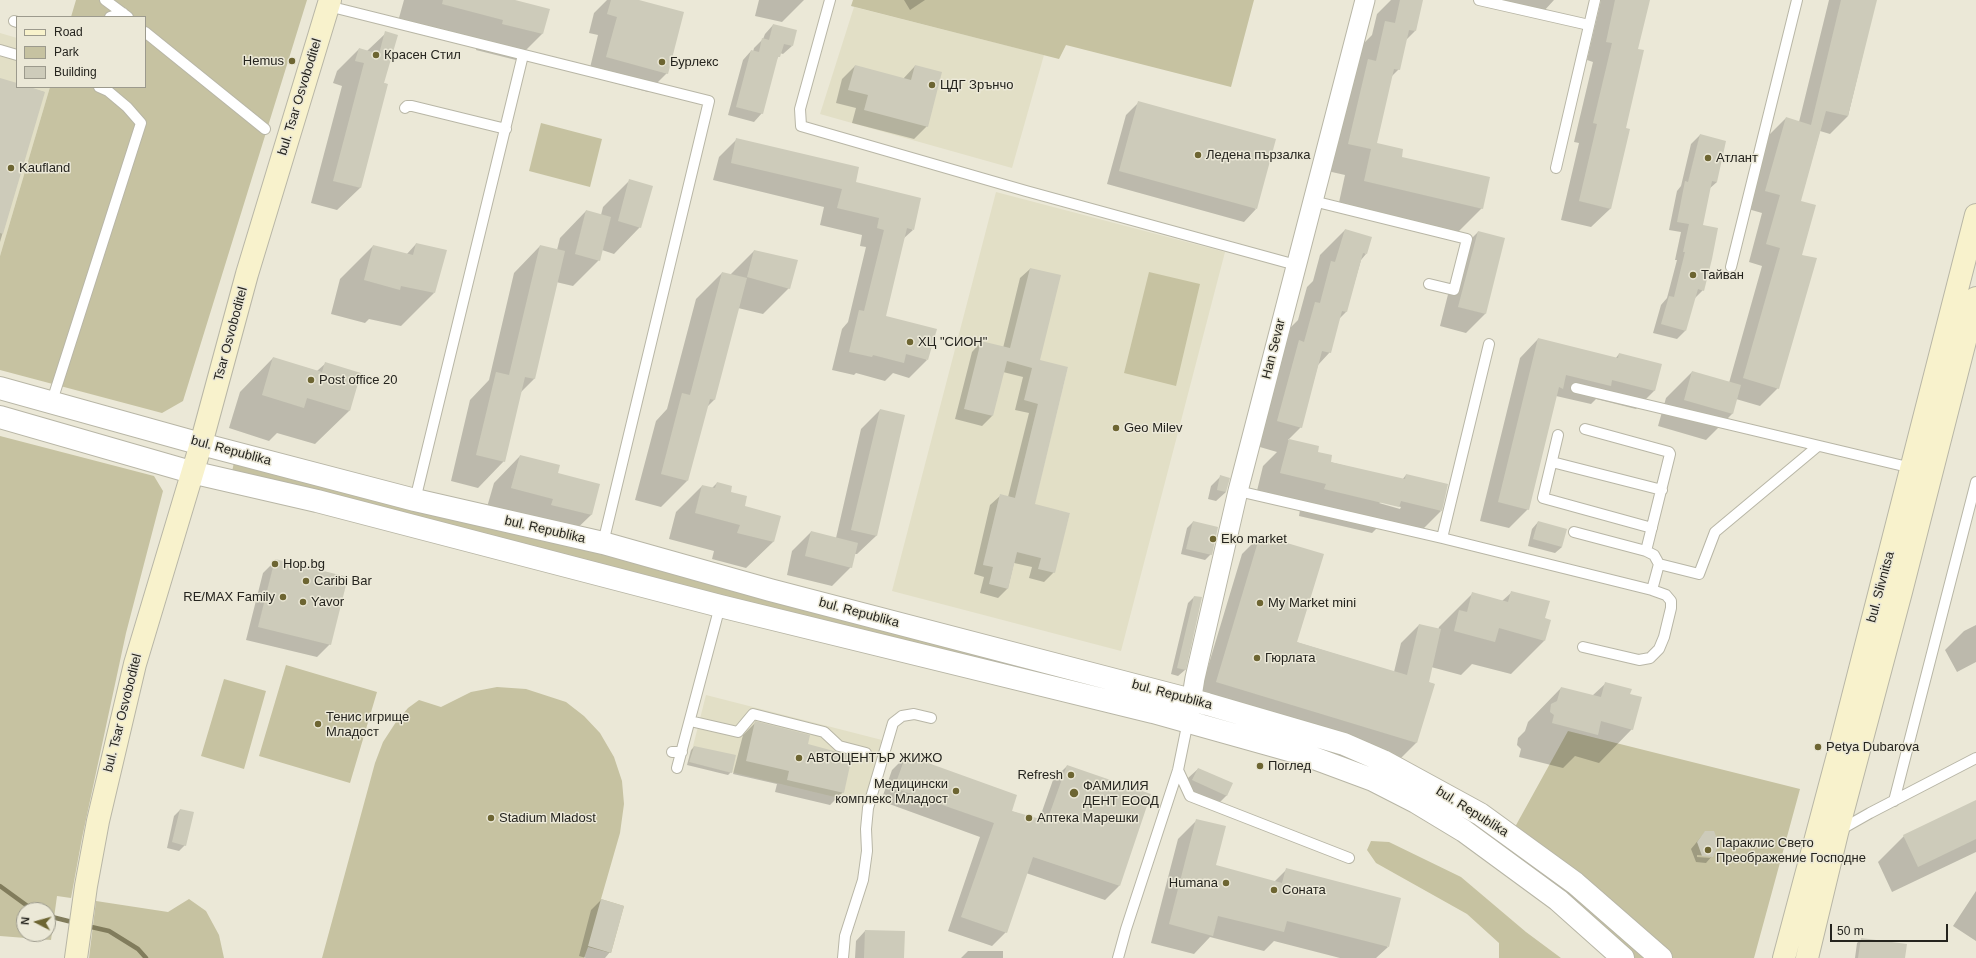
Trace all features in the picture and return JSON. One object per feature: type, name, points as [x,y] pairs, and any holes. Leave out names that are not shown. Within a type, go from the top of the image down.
[{"type":"main road","name":"Tsar Osvoboditel","points":[[191,472],[247,274],[329,3]]},
{"type":"main road","name":"bul. Slivnitsa","points":[[1784,958],[1912,468],[1976,215]]},
{"type":"main road","name":"bul. Slivnitsa","points":[[1807,958],[1836,832],[1901,592],[1976,298]]},
{"type":"main road","name":"bul. Tsar Osvoboditel","points":[[76,951],[98,821],[135,664],[191,472]]},
{"type":"street","name":"Han Sevar","points":[[1190,711],[1195,678],[1238,491],[1364,0]]},
{"type":"street","name":"bul. Republika","points":[[0,388],[52,401],[200,444],[415,500],[603,544],[770,590],[1190,711],[1373,780],[1416,802],[1464,831],[1558,900],[1623,958]]},
{"type":"street","name":"bul. Republika","points":[[0,417],[191,472],[317,501],[720,606],[1190,711],[1305,731],[1344,744],[1383,761],[1480,814],[1575,883],[1661,958]]},
{"type":"lane","points":[[105,0],[125,15]]},
{"type":"lane","points":[[830,0],[800,109],[801,126],[1026,191],[1296,265]]},
{"type":"lane","points":[[1479,0],[1589,26]]},
{"type":"lane","points":[[1556,168],[1595,0]]},
{"type":"lane","points":[[1731,267],[1797,0]]},
{"type":"lane","points":[[329,3],[523,55],[709,101],[603,544]]},
{"type":"lane","points":[[146,33],[265,129]]},
{"type":"lane","points":[[0,50],[16,55]]},
{"type":"lane","points":[[415,500],[523,55]]},
{"type":"lane","points":[[52,401],[141,123],[127,107],[108,91],[101,88]]},
{"type":"lane","points":[[405,108],[407,106],[412,106],[506,129]]},
{"type":"lane","points":[[1313,201],[1467,239],[1454,290],[1429,284]]},
{"type":"lane","points":[[1442,538],[1489,344]]},
{"type":"lane","points":[[1576,388],[1912,468]]},
{"type":"lane","points":[[1585,428],[1668,452],[1671,457],[1646,551]]},
{"type":"lane","points":[[1558,435],[1543,498],[1652,528]]},
{"type":"lane","points":[[1659,564],[1699,574],[1715,532],[1818,446]]},
{"type":"lane","points":[[1552,462],[1662,490]]},
{"type":"lane","points":[[1894,801],[1976,482]]},
{"type":"lane","points":[[1238,491],[1442,538],[1652,590],[1666,595],[1671,601],[1671,608],[1664,637],[1659,649],[1650,658],[1639,660],[1583,647]]},
{"type":"lane","points":[[1574,532],[1646,551],[1654,555],[1659,564],[1652,590]]},
{"type":"lane","points":[[677,768],[720,606]]},
{"type":"lane","points":[[1118,958],[1178,770],[1190,711]]},
{"type":"lane","points":[[690,721],[738,732],[753,714],[824,732],[839,746],[866,753]]},
{"type":"lane","points":[[843,958],[845,936],[863,880],[867,851],[866,829],[868,808],[893,723],[902,716],[914,714],[931,718]]},
{"type":"lane","points":[[672,752],[682,752]]},
{"type":"lane","points":[[1836,832],[1870,812],[1976,758]]},
{"type":"lane","points":[[1178,770],[1190,796],[1349,858]]},
{"type":"shaded area","name":"ЦДГ Зрънчо","points":[[854,7],[1044,55],[1012,168],[820,114]]},
{"type":"shaded area","name":"Kaufland","points":[[0,33],[16,38],[16,88],[50,88],[0,256]]},
{"type":"shaded area","name":"Geo Milev","points":[[996,192],[1225,252],[1121,651],[892,591]],"holes":[[[1068,367],[1028,531],[1053,509],[1070,513],[1057,562],[1017,552],[1008,588],[990,584],[993,567],[983,564],[1000,495],[1015,498],[1038,404]]]},
{"type":"shaded area","points":[[706,695],[882,740],[864,804],[689,762]]},
{"type":"green space","points":[[76,0],[307,0],[183,401],[162,413],[0,370],[0,256],[50,88],[146,88],[146,16],[71,16]]},
{"type":"green space","points":[[853,0],[1254,0],[1231,87],[1066,45],[1059,59],[851,6]]},
{"type":"green space","points":[[541,123],[602,139],[590,187],[529,171]]},
{"type":"green space","points":[[1149,272],[1200,284],[1176,386],[1124,373]]},
{"type":"green space","points":[[0,436],[154,476],[163,491],[126,633],[82,838],[71,898],[57,896],[56,903],[56,902],[16,902],[16,937],[0,936]]},
{"type":"green space","points":[[236,453],[1150,689],[1142,709],[230,481]]},
{"type":"green space","name":"Тенис игрище Младост","points":[[286,665],[377,692],[350,783],[259,756]]},
{"type":"green space","points":[[224,679],[266,691],[244,769],[201,756]]},
{"type":"green space","name":"Stadium Mladost","points":[[497,687],[526,689],[566,702],[584,716],[600,733],[614,757],[622,781],[624,804],[620,833],[601,899],[624,906],[611,953],[588,947],[584,958],[322,958],[375,763],[383,742],[396,722],[408,708],[419,700],[441,707],[471,692]]},
{"type":"green space","points":[[1207,704],[1305,731],[1510,836],[1568,731],[1800,789],[1754,958],[1623,958],[1416,802],[1202,725]]},
{"type":"green space","points":[[1371,841],[1389,842],[1461,877],[1526,932],[1561,958],[1499,958],[1499,943],[1467,914],[1376,863],[1367,850]]},
{"type":"green space","points":[[189,899],[206,911],[219,935],[224,958],[89,958],[96,901],[168,912]]},
{"type":"building","points":[[443,0],[515,0],[550,9],[543,34],[502,24],[503,20],[442,4]]},
{"type":"building","points":[[611,0],[639,0],[684,12],[668,74],[606,57],[617,17],[607,14]]},
{"type":"building","points":[[1400,0],[1423,0],[1416,31],[1409,30],[1400,70],[1394,69],[1377,143],[1403,149],[1402,157],[1490,177],[1483,209],[1364,181],[1371,149],[1348,144],[1368,59],[1376,61],[1385,21],[1395,23]]},
{"type":"building","points":[[1615,0],[1650,0],[1638,49],[1644,50],[1626,128],[1630,129],[1611,209],[1579,201],[1597,124],[1593,123],[1612,43],[1606,42]]},
{"type":"building","points":[[1841,0],[1877,0],[1848,116],[1826,111],[1801,201],[1816,205],[1802,255],[1817,258],[1779,389],[1743,378],[1780,248],[1766,244],[1780,195],[1765,191],[1786,117],[1811,125]]},
{"type":"building","points":[[773,24],[797,30],[793,46],[784,44],[780,57],[778,57],[763,114],[736,107],[751,50],[759,52],[762,38],[769,40]]},
{"type":"building","points":[[385,31],[398,35],[384,83],[388,84],[361,188],[333,181],[364,63],[355,61],[359,48],[379,54]]},
{"type":"building","points":[[855,65],[911,80],[915,65],[942,72],[928,127],[864,110],[868,95],[848,90]]},
{"type":"building","name":"Kaufland","points":[[0,78],[16,83],[16,88],[33,88],[45,92],[3,234],[0,233]]},
{"type":"building","name":"Ледена пързалка","points":[[1138,101],[1276,139],[1257,209],[1119,171]]},
{"type":"building","points":[[1700,134],[1726,141],[1717,182],[1712,181],[1703,225],[1718,228],[1712,259],[1704,291],[1698,289],[1686,331],[1661,324],[1669,296],[1674,297],[1685,252],[1683,252],[1689,224],[1677,222],[1685,181],[1688,182]]},
{"type":"building","points":[[736,138],[859,167],[856,182],[921,198],[914,230],[907,228],[886,316],[937,329],[928,360],[906,354],[904,363],[873,355],[872,357],[849,352],[859,310],[864,311],[884,230],[877,228],[879,218],[837,208],[842,189],[731,163]]},
{"type":"building","points":[[629,179],[653,186],[641,228],[618,221]]},
{"type":"building","points":[[586,210],[611,217],[600,261],[575,254]]},
{"type":"building","points":[[1345,229],[1372,237],[1367,254],[1363,253],[1347,312],[1342,311],[1331,353],[1322,351],[1302,428],[1277,421],[1299,340],[1304,342],[1315,302],[1320,303],[1331,261],[1335,262]]},
{"type":"building","points":[[1478,231],[1505,238],[1486,314],[1458,307]]},
{"type":"building","points":[[416,243],[447,250],[435,293],[401,286],[400,290],[364,280],[373,245],[413,255]]},
{"type":"building","points":[[540,245],[565,251],[535,379],[525,377],[505,462],[476,455],[496,372],[509,375]]},
{"type":"building","points":[[754,250],[798,260],[790,289],[747,277]]},
{"type":"building","points":[[1030,268],[1061,275],[1040,360],[1068,367],[1035,504],[1070,513],[1055,573],[1038,569],[1041,558],[1017,552],[1008,589],[989,584],[993,567],[983,565],[1000,494],[1015,498],[1038,404],[1024,400],[1032,368],[1007,361],[993,416],[964,409],[981,341],[1010,348]]},
{"type":"building","points":[[722,272],[747,278],[715,400],[710,399],[688,481],[661,474],[682,393],[690,395]]},
{"type":"building","points":[[1538,338],[1618,358],[1619,353],[1662,364],[1655,391],[1612,380],[1611,386],[1566,375],[1563,389],[1559,387],[1529,510],[1498,502]]},
{"type":"building","points":[[273,357],[322,372],[325,362],[361,373],[350,411],[307,398],[304,408],[262,395]]},
{"type":"building","points":[[1692,371],[1741,385],[1733,414],[1684,400]]},
{"type":"building","points":[[880,409],[905,415],[877,536],[851,530]]},
{"type":"building","points":[[1289,439],[1319,446],[1318,452],[1332,455],[1331,462],[1405,479],[1406,474],[1448,484],[1442,511],[1401,501],[1399,507],[1324,489],[1326,484],[1280,473]]},
{"type":"building","points":[[520,455],[560,465],[558,473],[600,484],[592,515],[551,505],[553,499],[511,488]]},
{"type":"building","points":[[1220,475],[1230,478],[1226,492],[1217,490]]},
{"type":"building","points":[[717,482],[732,486],[731,492],[747,496],[745,506],[781,516],[774,542],[737,533],[740,525],[695,513],[702,485],[715,488]]},
{"type":"building","points":[[1193,521],[1218,527],[1212,555],[1186,549]]},
{"type":"building","points":[[1538,521],[1567,529],[1562,547],[1533,539]]},
{"type":"building","points":[[811,531],[858,543],[852,568],[805,556]]},
{"type":"building","points":[[1260,535],[1324,554],[1297,642],[1407,675],[1419,624],[1441,629],[1429,682],[1435,684],[1417,743],[1216,682]]},
{"type":"building","name":"Yavor","points":[[275,559],[348,577],[331,645],[258,627]]},
{"type":"building","points":[[1511,591],[1550,601],[1545,618],[1551,620],[1545,641],[1499,628],[1495,642],[1454,631],[1459,610],[1467,612],[1472,592],[1508,602]]},
{"type":"building","points":[[1194,596],[1202,597],[1186,670],[1177,668]]},
{"type":"building","points":[[1605,682],[1632,689],[1630,694],[1642,697],[1633,730],[1601,721],[1598,735],[1552,723],[1554,715],[1550,712],[1551,704],[1557,701],[1561,687],[1601,697]]},
{"type":"building","name":"АВТОЦЕНТЪР ЖИЖО","points":[[755,721],[810,735],[808,744],[852,756],[844,793],[787,780],[789,771],[746,761]]},
{"type":"building","points":[[694,746],[736,755],[732,773],[689,762]]},
{"type":"building","points":[[906,755],[1017,795],[1012,811],[1047,821],[1067,765],[1151,794],[1120,886],[1033,857],[1007,933],[961,917],[994,823],[894,788]]},
{"type":"building","points":[[1198,768],[1233,783],[1227,796],[1192,780]]},
{"type":"building","points":[[1976,800],[1976,839],[1918,867],[1903,835]]},
{"type":"building","points":[[180,809],[194,812],[186,846],[172,842]]},
{"type":"building","name":"Соната","points":[[1196,819],[1226,826],[1216,865],[1282,883],[1286,868],[1401,898],[1389,947],[1287,921],[1284,932],[1218,916],[1213,936],[1169,924]]},
{"type":"building","name":"Параклис Свето Преображение Господне","points":[[1705,831],[1714,831],[1719,844],[1713,857],[1702,856],[1697,842]]},
{"type":"building","points":[[601,899],[624,906],[611,953],[588,946]]},
{"type":"building","points":[[865,930],[905,931],[904,958],[864,958]]},
{"type":"building","points":[[1861,938],[1907,944],[1905,958],[1858,958]]},
{"type":"waterway","points":[[0,886],[22,902]]},
{"type":"waterway","points":[[56,918],[76,923]]},
{"type":"waterway","points":[[87,926],[109,931],[138,949],[146,958]]},
{"type":"place","name":"Красен Стил","points":[[376,55]]},
{"type":"place","name":"Hemus","points":[[292,61]]},
{"type":"place","name":"Бурлекс","points":[[662,62]]},
{"type":"place","name":"ЦДГ Зрънчо","points":[[932,85]]},
{"type":"place","name":"Ледена пързалка","points":[[1198,155]]},
{"type":"place","name":"Атлант","points":[[1708,158]]},
{"type":"place","name":"Kaufland","points":[[11,168]]},
{"type":"place","name":"Тайван","points":[[1693,275]]},
{"type":"place","name":"ХЦ \"СИОН\"","points":[[910,342]]},
{"type":"place","name":"Post office 20","points":[[311,380]]},
{"type":"place","name":"Geo Milev","points":[[1116,428]]},
{"type":"place","name":"Eko market","points":[[1213,539]]},
{"type":"place","name":"Hop.bg","points":[[275,564]]},
{"type":"place","name":"Caribi Bar","points":[[306,581]]},
{"type":"place","name":"RE/MAX Family","points":[[283,597]]},
{"type":"place","name":"Yavor","points":[[303,602]]},
{"type":"place","name":"My Market mini","points":[[1260,603]]},
{"type":"place","name":"Гюрлата","points":[[1257,658]]},
{"type":"place","name":"Тенис игрище Младост","points":[[318,724]]},
{"type":"place","name":"Petya Dubarova","points":[[1818,747]]},
{"type":"place","name":"АВТОЦЕНТЪР ЖИЖО","points":[[799,758]]},
{"type":"place","name":"Поглед","points":[[1260,766]]},
{"type":"place","name":"Refresh","points":[[1071,775]]},
{"type":"place","name":"Медицински комплекс Младост","points":[[956,791]]},
{"type":"place","name":"ФАМИЛИЯ ДЕНТ ЕООД","points":[[1074,793]]},
{"type":"place","name":"Stadium Mladost","points":[[491,818]]},
{"type":"place","name":"Аптека Марешки","points":[[1029,818]]},
{"type":"place","name":"Параклис Свето Преображение Господне","points":[[1708,850]]},
{"type":"place","name":"Humana","points":[[1226,883]]},
{"type":"place","name":"Соната","points":[[1274,890]]}]
